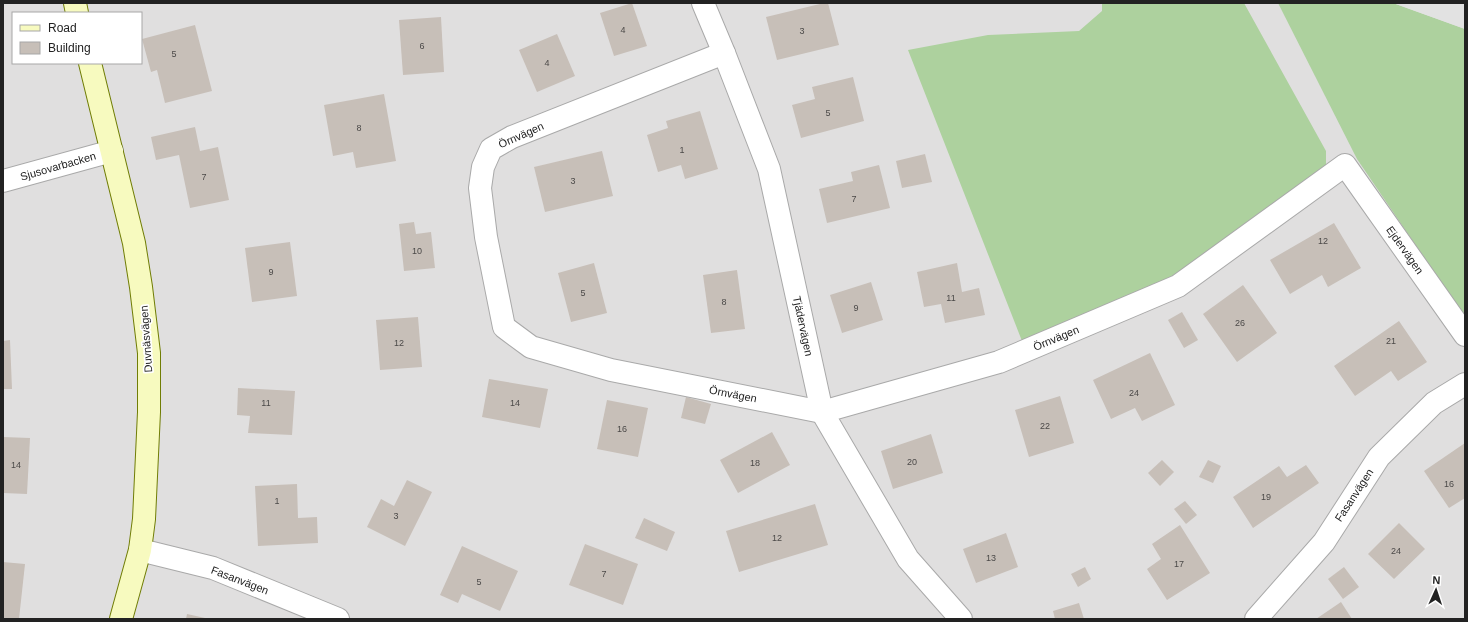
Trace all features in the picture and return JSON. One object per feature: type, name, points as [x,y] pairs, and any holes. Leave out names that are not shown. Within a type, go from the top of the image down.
[{"type":"street","name":"Tjädervägen","points":[[703,3],[769,169],[822,412],[908,559],[961,619]]},
{"type":"street","name":"Örnvägen","points":[[724,53],[512,137],[491,149],[483,167],[480,188],[486,237],[504,327],[531,347],[611,370],[822,412],[999,362],[1178,286],[1345,165]]},
{"type":"street","name":"Duvnäsvägen","points":[[90,64],[134,243],[149,353],[149,412],[144,519],[140,550],[121,619]]},
{"type":"street","name":"Sjusovarbacken","points":[[3,182],[112,151]]},
{"type":"street","name":"Ejdervägen","points":[[1345,165],[1465,335]]},
{"type":"street","name":"Fasanvägen","points":[[1256,619],[1324,542],[1379,457],[1434,403],[1465,384]]},
{"type":"street","name":"Fasanvägen","points":[[140,550],[213,568],[338,619]]},
{"type":"shaded area","points":[[3,3],[1465,3],[1465,619],[3,619]]},
{"type":"shaded area","points":[[1393,3],[1465,3],[1465,29]]},
{"type":"green space","points":[[1102,3],[1244,3],[1326,151],[1326,165],[1175,276],[1022,341],[908,50],[988,35],[1079,31],[1102,11]]},
{"type":"green space","points":[[1278,3],[1393,3],[1465,29],[1465,318],[1357,159]]},
{"type":"building","points":[[632,3],[647,46],[614,56],[600,13]]},
{"type":"building","points":[[828,3],[839,45],[777,60],[766,17]]},
{"type":"building","points":[[441,17],[444,72],[403,75],[399,20]]},
{"type":"building","points":[[195,25],[212,91],[165,103],[157,70],[151,72],[142,39]]},
{"type":"building","points":[[557,34],[575,76],[537,92],[519,50]]},
{"type":"building","points":[[853,77],[864,121],[801,138],[792,105],[815,99],[812,87]]},
{"type":"building","points":[[384,94],[396,161],[356,168],[353,152],[333,156],[324,105]]},
{"type":"building","points":[[700,111],[718,169],[685,179],[681,165],[658,172],[647,135],[668,128],[666,121]]},
{"type":"building","points":[[195,127],[200,151],[218,147],[229,200],[190,208],[179,155],[156,160],[151,137]]},
{"type":"building","points":[[602,151],[613,196],[545,212],[534,167]]},
{"type":"building","points":[[925,154],[932,182],[902,188],[896,161]]},
{"type":"building","points":[[879,165],[890,208],[827,223],[819,189],[853,181],[851,172]]},
{"type":"building","points":[[414,222],[416,234],[431,232],[435,268],[404,271],[399,224]]},
{"type":"building","points":[[1334,223],[1361,268],[1328,287],[1322,275],[1290,294],[1270,260]]},
{"type":"building","points":[[290,242],[297,296],[252,302],[245,248]]},
{"type":"building","points":[[594,263],[607,313],[571,322],[558,273]]},
{"type":"building","points":[[957,263],[962,292],[979,288],[985,315],[945,323],[941,304],[924,307],[917,272]]},
{"type":"building","points":[[737,270],[745,329],[711,333],[703,275]]},
{"type":"building","points":[[871,282],[883,320],[842,333],[830,295]]},
{"type":"building","points":[[1243,285],[1277,333],[1237,362],[1203,314]]},
{"type":"building","points":[[1182,312],[1198,340],[1184,348],[1168,320]]},
{"type":"building","points":[[418,317],[422,367],[380,370],[376,320]]},
{"type":"building","points":[[1399,321],[1427,362],[1398,381],[1391,371],[1355,396],[1334,366]]},
{"type":"building","points":[[10,340],[12,389],[3,389],[3,341]]},
{"type":"building","points":[[1150,353],[1175,405],[1142,421],[1135,408],[1111,419],[1093,380]]},
{"type":"building","points":[[489,379],[548,389],[540,428],[482,417]]},
{"type":"building","points":[[238,388],[295,391],[292,435],[248,433],[250,416],[237,415]]},
{"type":"building","points":[[1060,396],[1074,443],[1029,457],[1015,410]]},
{"type":"building","points":[[686,397],[711,404],[705,424],[681,418]]},
{"type":"building","points":[[607,400],[648,408],[638,457],[597,449]]},
{"type":"building","points":[[772,432],[790,465],[738,493],[720,460]]},
{"type":"building","points":[[931,434],[943,473],[893,489],[881,451]]},
{"type":"building","points":[[3,437],[30,438],[27,494],[3,493]]},
{"type":"building","points":[[1465,443],[1465,498],[1449,508],[1424,471]]},
{"type":"building","points":[[1162,460],[1174,472],[1160,486],[1148,473]]},
{"type":"building","points":[[1208,460],[1221,466],[1213,483],[1199,477]]},
{"type":"building","points":[[1306,465],[1319,483],[1253,528],[1233,497],[1279,466],[1287,477]]},
{"type":"building","points":[[407,480],[432,492],[405,546],[367,527],[381,499],[394,506]]},
{"type":"building","points":[[297,484],[298,518],[317,517],[318,543],[258,546],[255,486]]},
{"type":"building","points":[[1185,501],[1197,515],[1186,524],[1174,509]]},
{"type":"building","points":[[815,504],[828,545],[739,572],[726,531]]},
{"type":"building","points":[[644,518],[675,532],[667,551],[635,538]]},
{"type":"building","points":[[1399,523],[1425,549],[1394,579],[1368,554]]},
{"type":"building","points":[[1180,525],[1210,573],[1167,600],[1147,569],[1161,559],[1152,544]]},
{"type":"building","points":[[1006,533],[1018,567],[976,583],[963,549]]},
{"type":"building","points":[[585,544],[638,564],[623,605],[569,585]]},
{"type":"building","points":[[462,546],[518,571],[500,611],[462,594],[458,603],[440,595]]},
{"type":"building","points":[[3,562],[25,564],[19,619],[3,619]]},
{"type":"building","points":[[1085,567],[1091,579],[1078,587],[1071,574]]},
{"type":"building","points":[[1344,567],[1359,587],[1343,599],[1328,579]]},
{"type":"building","points":[[1341,602],[1352,619],[1316,619]]},
{"type":"building","points":[[1079,603],[1084,619],[1055,619],[1053,611]]},
{"type":"building","points":[[187,614],[205,618],[205,619],[186,619]]}]
